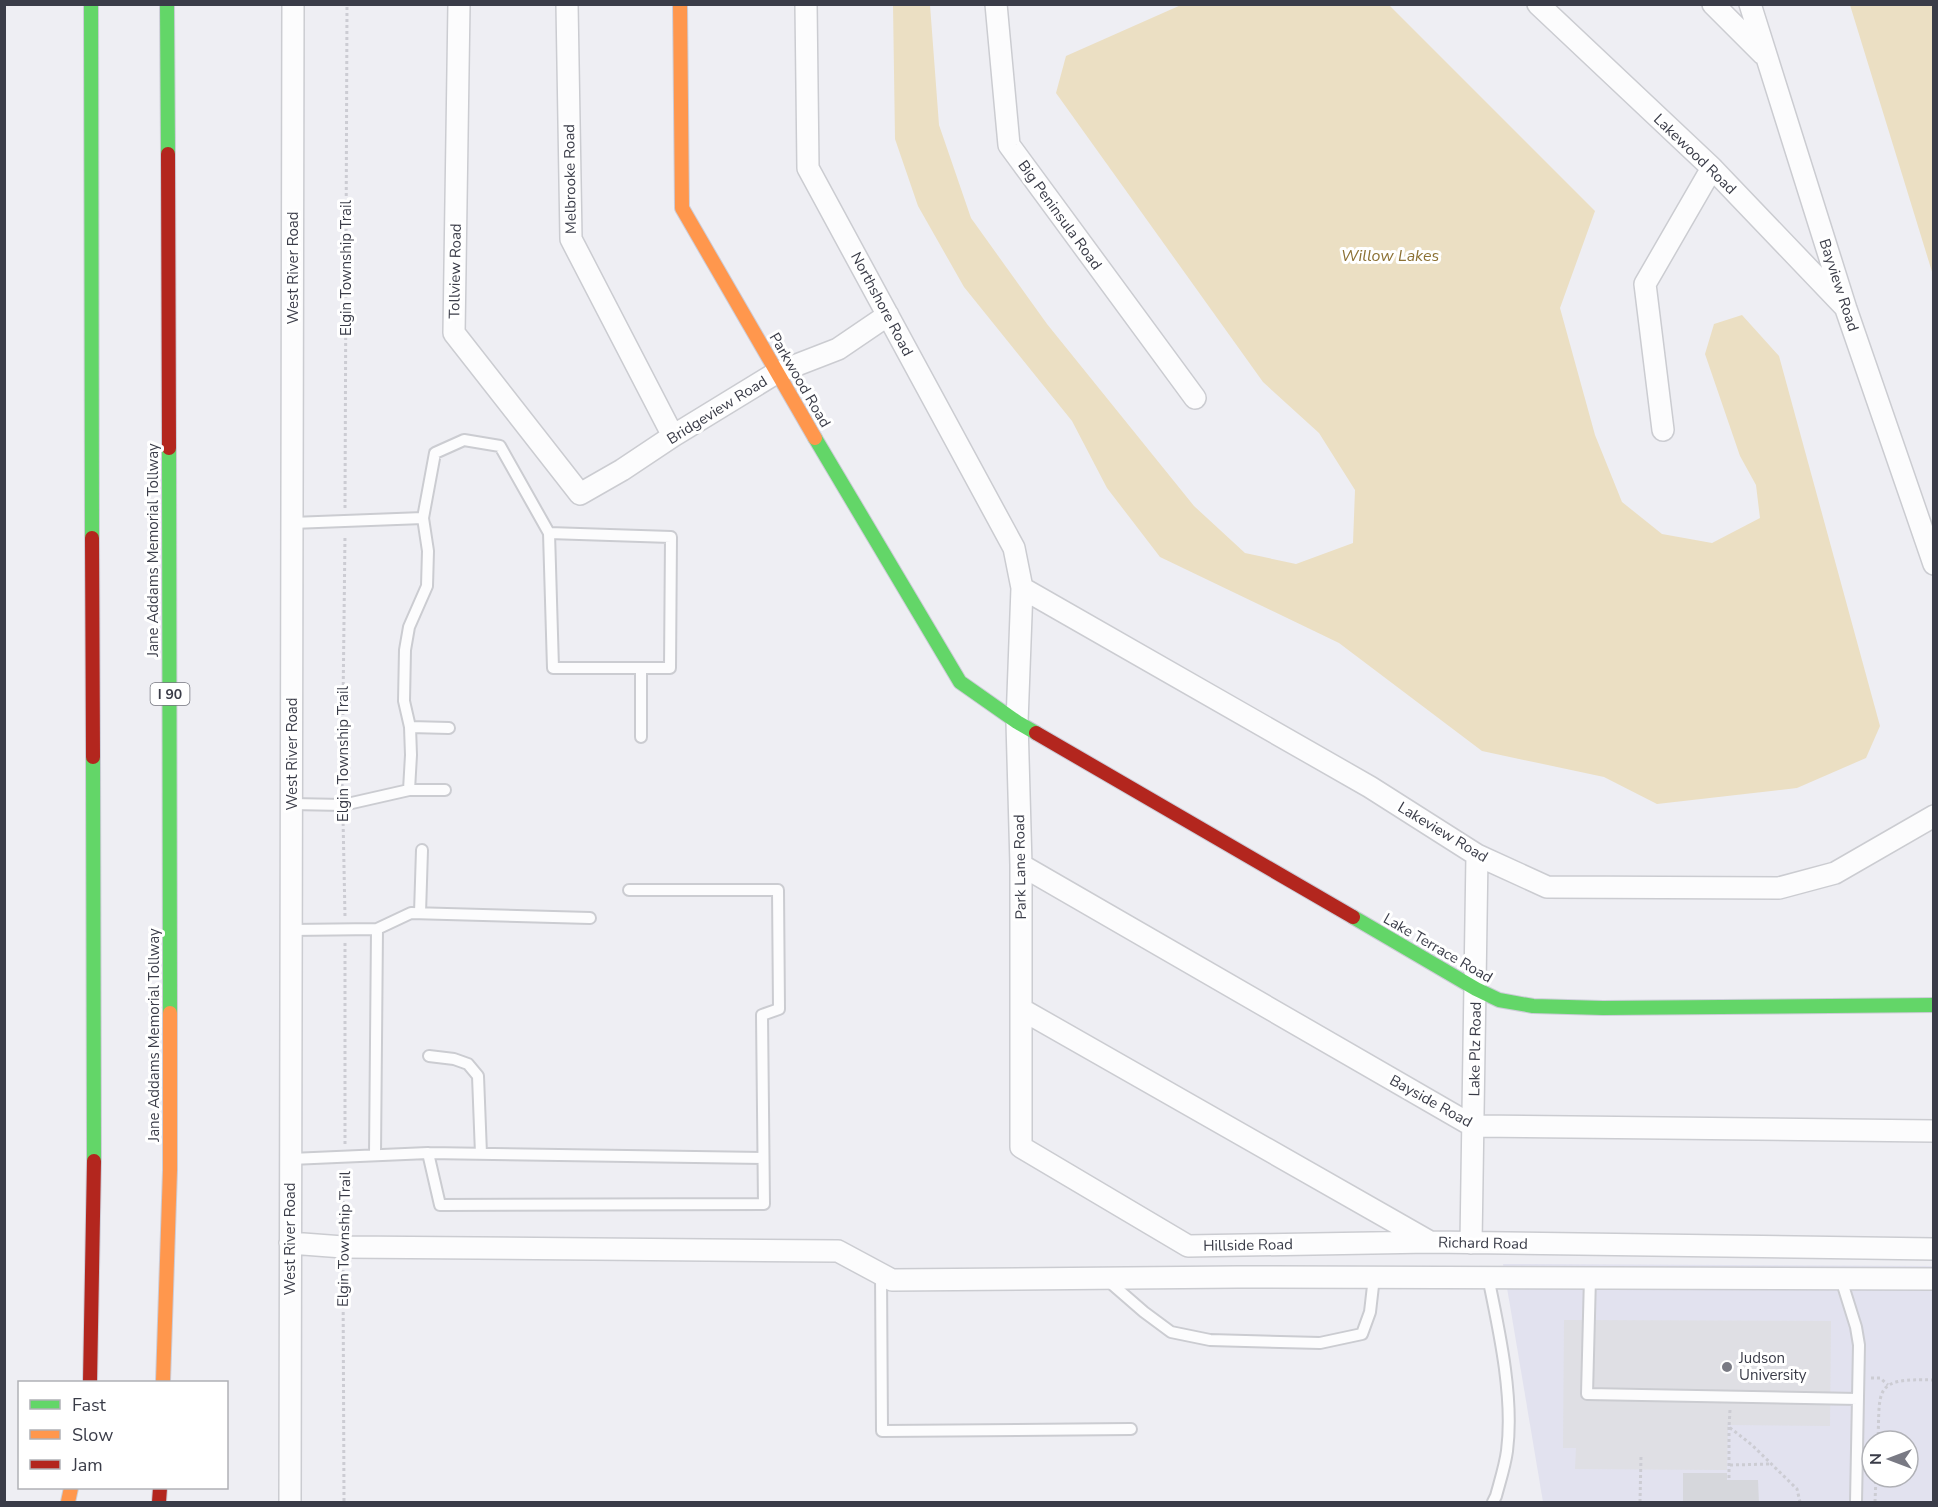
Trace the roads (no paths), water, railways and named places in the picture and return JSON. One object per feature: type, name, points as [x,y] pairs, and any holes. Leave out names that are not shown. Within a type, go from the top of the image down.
[{"type":"main road","points":[[90,1381],[94,1184],[91,4]]},
{"type":"main road","name":"Jane Addams Memorial Tollway","points":[[163,1381],[170,1170],[171,837],[166,4]]},
{"type":"main road","name":"Parkwood Road","points":[[680,4],[682,208],[776,373],[960,682],[1017,722]]},
{"type":"main road","name":"Lake Terrace Road","points":[[1017,722],[1476,989],[1499,1000],[1533,1006],[1615,1008],[1934,1005]]},
{"type":"main road","points":[[170,1170],[180,1295]]},
{"type":"street","name":"West River Road","points":[[290,1503],[293,4]]},
{"type":"street","name":"Tollview Road","points":[[459,4],[454,333],[580,494]]},
{"type":"street","name":"Melbrooke Road","points":[[567,4],[571,239],[674,436]]},
{"type":"street","name":"Northshore Road","points":[[806,4],[808,168],[1014,548],[1023,588]]},
{"type":"street","name":"Big Peninsula Road","points":[[996,4],[1009,145],[1195,398]]},
{"type":"street","name":"Lakewood Road","points":[[1538,4],[1712,168],[1846,309]]},
{"type":"street","points":[[1713,4],[1766,56]]},
{"type":"street","name":"Bayview Road","points":[[1750,4],[1846,309],[1934,564]]},
{"type":"street","points":[[1663,430],[1644,284],[1712,168]]},
{"type":"street","name":"Bridgeview Road","points":[[580,494],[776,373],[838,349],[888,315]]},
{"type":"street","name":"Park Lane Road","points":[[1021,1147],[1021,865],[1017,722],[1023,588]]},
{"type":"street","name":"Lakeview Road","points":[[1023,588],[1370,787],[1477,855],[1547,887],[1779,888],[1836,873],[1934,816]]},
{"type":"street","name":"Lake Plz Road","points":[[1472,1243],[1477,855]]},
{"type":"street","name":"Bayside Road","points":[[1021,865],[1473,1126],[1934,1131]]},
{"type":"street","name":"Richard Road","points":[[1021,1010],[1430,1242],[1934,1249]]},
{"type":"street","name":"Hillside Road","points":[[1021,1147],[1188,1246],[1430,1242]]},
{"type":"street","points":[[290,1243],[343,1247],[838,1251],[892,1280],[1374,1277],[1934,1279]]},
{"type":"lane","points":[[410,790],[410,728],[404,701],[405,650],[410,627],[427,586],[428,551],[423,518],[435,453],[464,440],[500,446],[549,533],[553,668],[670,668],[671,537],[549,533]]},
{"type":"lane","points":[[292,523],[423,518]]},
{"type":"lane","points":[[640,669],[640,737]]},
{"type":"lane","points":[[410,728],[449,728]]},
{"type":"lane","points":[[292,804],[343,805],[410,790],[445,790]]},
{"type":"lane","points":[[420,914],[422,850]]},
{"type":"lane","points":[[428,1153],[440,1205],[764,1204],[762,1015],[779,1009],[777,890],[629,890]]},
{"type":"lane","points":[[291,930],[377,929],[411,913],[590,918]]},
{"type":"lane","points":[[375,1155],[377,929]]},
{"type":"lane","points":[[429,1056],[454,1059],[468,1064],[478,1076],[481,1154]]},
{"type":"lane","points":[[291,1159],[428,1153],[763,1158]]},
{"type":"lane","points":[[881,1274],[882,1431],[1131,1429]]},
{"type":"lane","points":[[1105,1278],[1171,1332],[1210,1340],[1320,1342],[1362,1334],[1370,1312],[1374,1277]]},
{"type":"lane","points":[[1488,1277],[1509,1413],[1507,1451],[1496,1496],[1492,1503]]},
{"type":"lane","points":[[1590,1277],[1587,1394],[1858,1399]]},
{"type":"lane","points":[[1841,1279],[1856,1327],[1859,1345],[1856,1503]]},
{"type":"water","name":"Willow Lakes","points":[[893,5],[930,5],[939,125],[971,218],[1047,324],[1194,506],[1245,553],[1296,564],[1353,543],[1355,490],[1319,433],[1263,382],[1056,93],[1066,56],[1181,5],[1389,5],[1595,211],[1560,308],[1595,435],[1622,502],[1662,534],[1712,543],[1760,518],[1756,485],[1740,456],[1705,354],[1714,324],[1742,315],[1779,356],[1880,726],[1866,758],[1797,788],[1657,804],[1604,777],[1482,751],[1339,643],[1160,557],[1107,488],[1072,421],[964,287],[918,206],[895,139]]},
{"type":"water","points":[[1850,5],[1933,5],[1933,275]]},
{"type":"place","name":"Judson University","points":[[1727,1367]]}]
